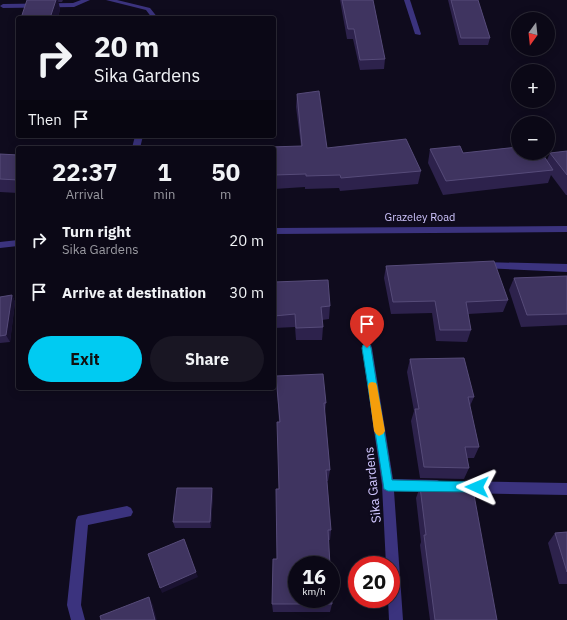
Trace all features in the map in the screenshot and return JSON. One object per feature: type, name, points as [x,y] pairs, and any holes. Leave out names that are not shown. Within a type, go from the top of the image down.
[{"type":"street","points":[[3,6],[74,4],[87,0]]},
{"type":"street","points":[[109,0],[148,9],[153,16]]},
{"type":"street","points":[[407,0],[418,34]]},
{"type":"street","name":"Grazeley Road","points":[[276,231],[567,229]]},
{"type":"street","points":[[0,245],[16,243]]},
{"type":"street","points":[[474,265],[567,268]]},
{"type":"street","name":"Sika Gardens","points":[[367,348],[388,485],[396,620]]},
{"type":"street","points":[[388,485],[567,489]]},
{"type":"street","points":[[78,620],[74,605],[82,520],[127,512]]},
{"type":"building","points":[[27,0],[56,0],[51,16],[22,16]]},
{"type":"building","points":[[342,0],[373,0],[385,59],[360,60],[354,29],[348,29]]},
{"type":"building","points":[[451,0],[478,0],[490,38],[461,38]]},
{"type":"building","points":[[319,91],[327,148],[406,139],[421,171],[341,178],[340,175],[276,175],[276,147],[302,146],[297,94]]},
{"type":"building","points":[[460,146],[463,153],[511,148],[511,160],[547,160],[553,170],[446,181],[430,149]]},
{"type":"building","points":[[567,151],[567,175],[555,159],[555,152]]},
{"type":"building","points":[[0,154],[16,155],[16,180],[0,179]]},
{"type":"building","points":[[494,261],[508,300],[466,302],[471,330],[440,330],[435,301],[393,302],[386,266]]},
{"type":"building","points":[[567,276],[567,314],[527,315],[514,278]]},
{"type":"building","points":[[328,280],[330,306],[321,307],[323,327],[296,328],[295,314],[276,316],[276,282]]},
{"type":"building","points":[[12,295],[6,335],[0,336],[0,297]]},
{"type":"building","points":[[464,358],[474,397],[468,397],[479,447],[465,447],[469,468],[424,467],[415,409],[419,409],[410,359]]},
{"type":"building","points":[[323,374],[330,470],[326,470],[331,530],[328,530],[329,556],[288,556],[288,604],[272,604],[273,559],[277,559],[276,489],[279,489],[277,422],[280,422],[276,376]]},
{"type":"building","points":[[426,483],[472,484],[497,620],[435,620],[424,535],[426,535],[420,487],[427,487]]},
{"type":"building","points":[[177,488],[212,488],[210,522],[173,522]]},
{"type":"building","points":[[567,532],[567,572],[555,533]]},
{"type":"building","points":[[184,539],[196,572],[160,588],[148,554]]},
{"type":"building","points":[[149,597],[155,620],[101,620],[100,616]]},
{"type":"slow traffic","points":[[372,386],[379,431]]},
{"type":"route","points":[[367,348],[388,485],[477,487]]}]
